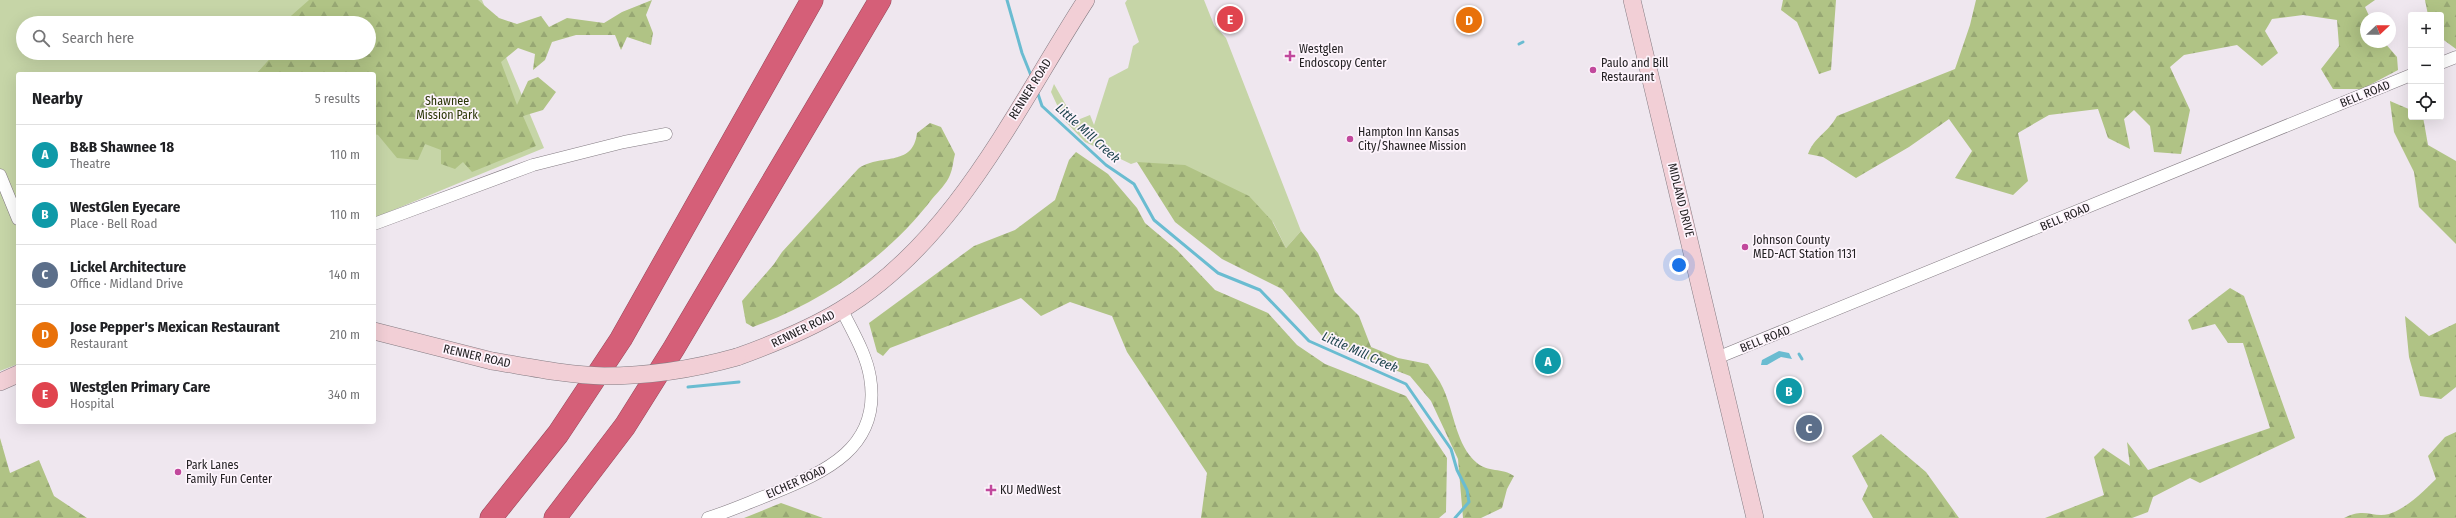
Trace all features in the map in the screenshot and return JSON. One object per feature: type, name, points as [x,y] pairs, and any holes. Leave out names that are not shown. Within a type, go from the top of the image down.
[{"type":"highway","points":[[491,518],[558,434],[621,339],[812,0]]},
{"type":"highway","points":[[555,518],[625,426],[674,348],[880,0]]},
{"type":"main road","name":"RENNER ROAD","points":[[376,332],[492,361],[564,373],[604,376],[676,371],[737,357],[772,345],[842,310],[895,269],[928,236],[953,208],[996,144],[1086,0]]},
{"type":"main road","name":"MIDLAND DRIVE","points":[[1632,0],[1719,357],[1755,518]]},
{"type":"main road","points":[[0,382],[16,375]]},
{"type":"street","points":[[2444,62],[2456,57]]},
{"type":"street","name":"BELL ROAD","points":[[1719,357],[2408,76]]},
{"type":"street","points":[[376,223],[504,175],[579,153],[666,134]]},
{"type":"street","points":[[0,175],[16,214]]},
{"type":"street","name":"EICHER ROAD","points":[[708,518],[805,480],[833,466],[855,444],[868,416],[871,404],[871,384],[865,357],[842,310]]},
{"type":"green space","name":"Shawnee Mission Park","points":[[0,0],[482,0],[544,148],[376,217],[376,72],[16,72],[16,365],[0,371]]},
{"type":"green space","points":[[309,0],[478,0],[499,18],[517,24],[541,16],[549,27],[567,18],[604,23],[622,12],[652,0],[646,15],[653,33],[651,45],[627,37],[621,50],[615,35],[576,35],[552,42],[545,60],[533,70],[535,54],[518,48],[501,62],[517,105],[528,81],[538,77],[556,92],[543,110],[523,116],[536,146],[472,172],[463,162],[455,169],[441,164],[441,150],[425,144],[418,160],[397,158],[376,134],[376,72],[258,72],[269,60],[376,60],[376,16],[291,16]]},
{"type":"green space","points":[[1127,0],[1204,0],[1214,25],[1226,38],[1301,231],[1286,248],[1273,222],[1137,162],[1131,164],[1085,142],[1064,120],[1051,92],[1054,84],[1075,121],[1090,115],[1094,125],[1109,78],[1128,68],[1133,46],[1139,42],[1125,3]]},
{"type":"green space","points":[[1783,0],[1836,0],[1831,70],[1819,74],[1797,22],[1781,10]]},
{"type":"green space","points":[[1976,0],[2375,0],[2365,7],[2367,12],[2360,12],[2360,48],[2389,48],[2397,57],[2398,70],[2362,89],[2333,89],[2321,69],[2339,46],[2337,20],[2303,15],[2272,19],[2265,31],[2278,53],[2262,66],[2237,45],[2184,55],[2170,67],[2190,110],[2181,154],[2154,152],[2150,126],[2134,110],[2124,119],[2130,149],[2108,138],[2098,109],[2049,115],[2018,133],[2028,181],[2013,195],[1955,178],[1972,151],[1949,119],[1909,147],[1856,178],[1823,157],[1808,154],[1817,139],[1830,127],[1837,116],[1955,69],[1970,25]]},
{"type":"green space","points":[[2425,0],[2456,0],[2456,49],[2444,40],[2444,12],[2427,12]]},
{"type":"green space","points":[[2390,101],[2408,109],[2408,120],[2424,120],[2428,145],[2456,161],[2456,244],[2419,207],[2414,172],[2394,132]]},
{"type":"green space","points":[[930,123],[941,127],[955,154],[949,178],[914,220],[874,259],[852,276],[828,291],[779,317],[753,327],[746,323],[742,301],[774,264],[782,252],[858,169],[866,164],[902,156],[909,151],[914,144],[917,133]]},
{"type":"green space","points":[[1076,152],[1108,174],[1137,208],[1145,223],[1177,250],[1215,290],[1268,313],[1297,345],[1325,364],[1406,396],[1447,458],[1446,512],[1439,518],[1201,518],[1207,473],[1127,352],[1112,316],[1070,302],[1041,316],[1021,298],[890,348],[883,356],[877,352],[869,323],[974,246],[1015,230],[1055,200],[1069,160]]},
{"type":"green space","points":[[1137,162],[1185,165],[1249,196],[1272,221],[1286,248],[1301,231],[1318,253],[1335,292],[1359,316],[1371,347],[1398,358],[1428,364],[1443,388],[1456,428],[1464,447],[1470,456],[1485,468],[1505,472],[1514,476],[1507,489],[1502,508],[1481,518],[1463,518],[1458,459],[1431,401],[1410,376],[1329,344],[1282,289],[1222,259],[1175,222]]},
{"type":"green space","points":[[2230,288],[2244,296],[2295,438],[2200,483],[2190,478],[2153,497],[2148,512],[2132,518],[2045,518],[2104,495],[2094,457],[2103,448],[2130,466],[2127,442],[2148,470],[2270,428],[2243,343],[2228,343],[2215,324],[2192,330],[2188,320]]},
{"type":"green space","points":[[2405,316],[2429,336],[2456,323],[2456,387],[2441,399],[2420,396],[2409,357]]},
{"type":"green space","points":[[2456,432],[2456,518],[2344,518],[2358,513],[2378,515],[2389,514],[2402,508],[2414,499],[2436,479],[2428,456],[2445,437]]},
{"type":"green space","points":[[1881,434],[1926,472],[1959,518],[1873,518],[1862,499],[1868,486],[1852,456]]},
{"type":"green space","points":[[0,438],[10,473],[39,460],[54,496],[87,518],[0,518]]},
{"type":"green space","points":[[781,503],[823,518],[744,518]]},
{"type":"water","points":[[1779,351],[1789,353],[1792,359],[1781,357],[1767,365],[1761,365],[1762,360]]},
{"type":"waterway","name":"Little Mill Creek","points":[[1007,0],[1022,53],[1032,78]]},
{"type":"waterway","points":[[1519,44],[1523,42]]},
{"type":"waterway","name":"Little Mill Creek","points":[[1037,91],[1042,106],[1106,165],[1134,184],[1154,220],[1218,273],[1260,290],[1309,341],[1406,384],[1451,449],[1457,470],[1467,490],[1469,502],[1455,518]]},
{"type":"waterway","points":[[1799,354],[1802,359]]},
{"type":"waterway","points":[[688,387],[739,382]]},
{"type":"place","name":"Westglen Primary Care","points":[[1230,19]]},
{"type":"place","name":"Jose Pepper's Mexican Restaurant","points":[[1469,20]]},
{"type":"place","name":"Westglen Endoscopy Center","points":[[1290,56]]},
{"type":"place","name":"Paulo and Bill Restaurant","points":[[1593,70]]},
{"type":"place","name":"Hampton Inn Kansas City/Shawnee Mission","points":[[1350,139]]},
{"type":"place","name":"Johnson County MED-ACT Station 1131","points":[[1745,247]]},
{"type":"place","name":"B&B Shawnee 18","points":[[1548,361]]},
{"type":"place","name":"WestGlen Eyecare","points":[[1789,391]]},
{"type":"place","name":"Lickel Architecture","points":[[1809,428]]},
{"type":"place","name":"Park Lanes Family Fun Center","points":[[178,472]]},
{"type":"place","name":"KU MedWest","points":[[991,490]]}]
